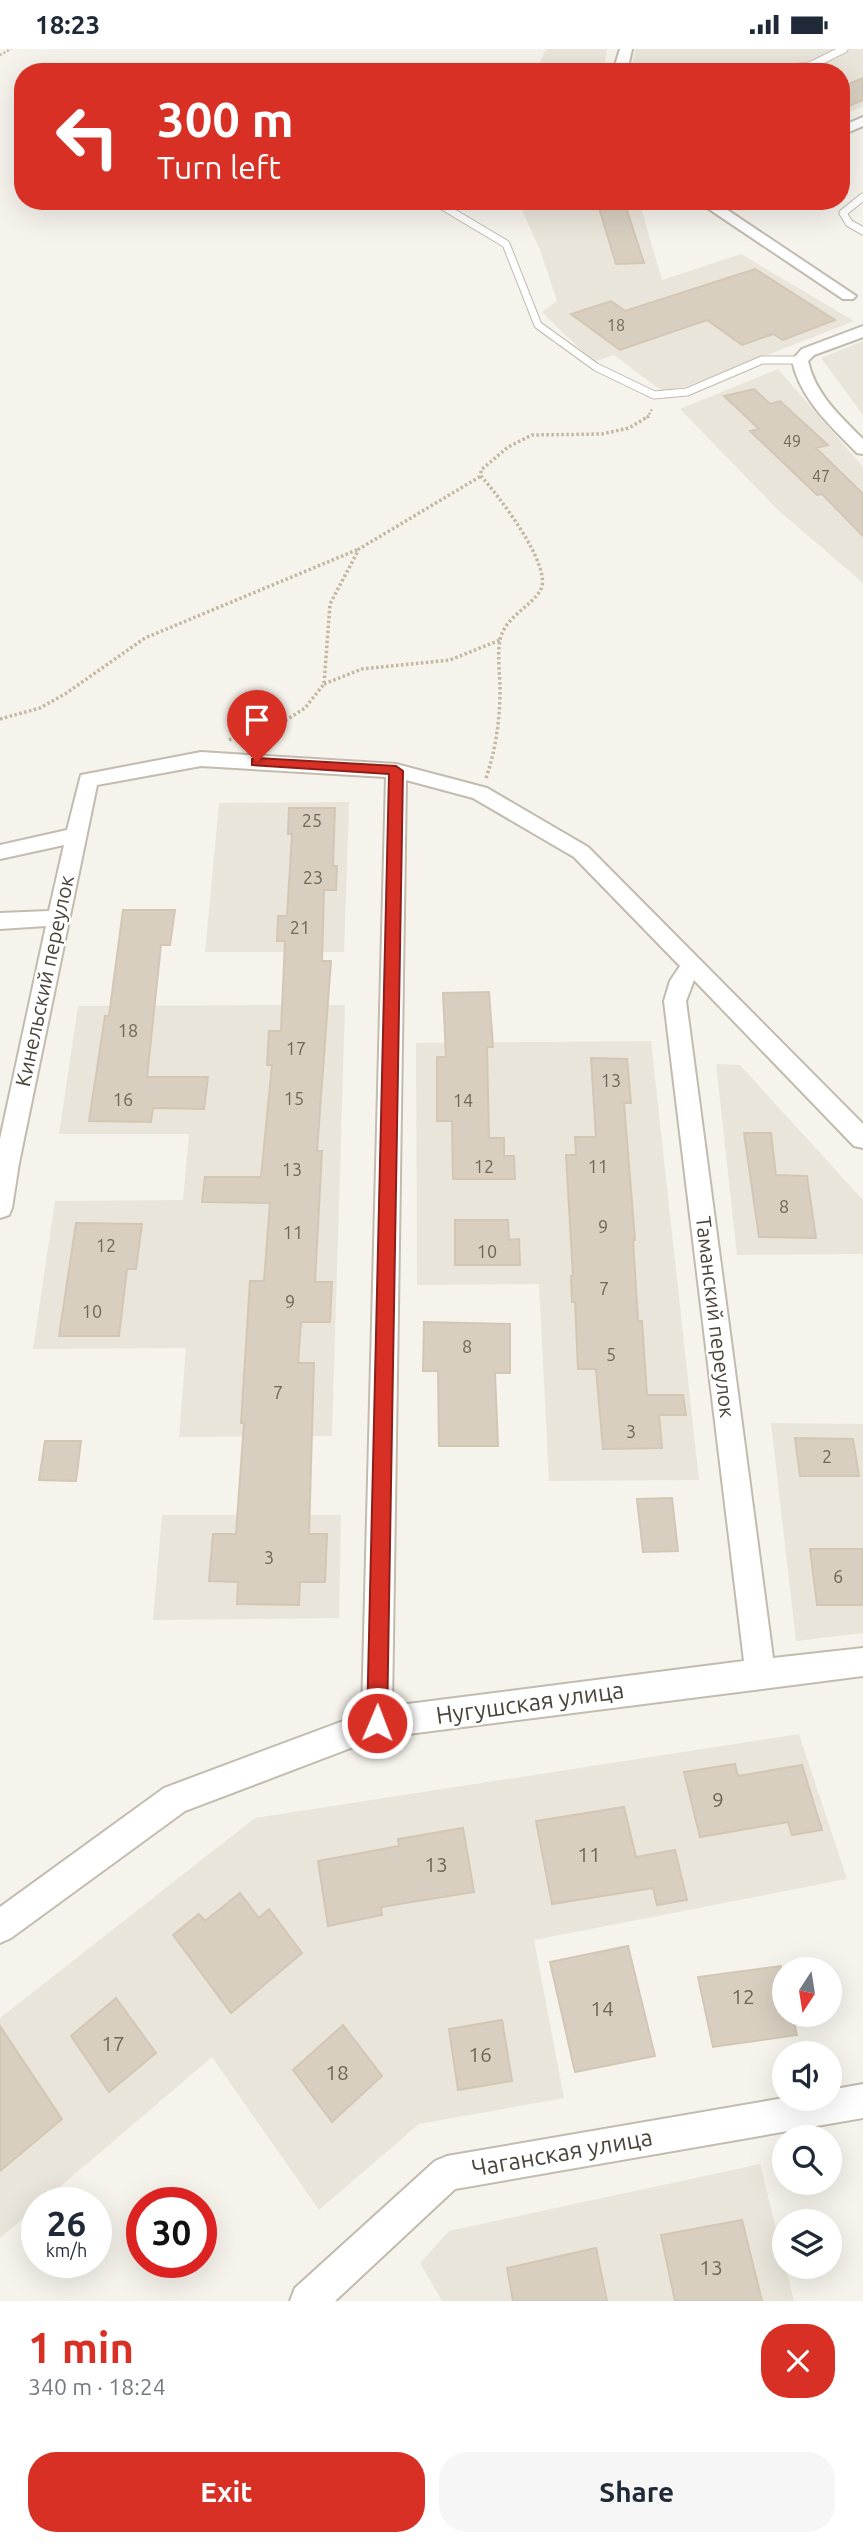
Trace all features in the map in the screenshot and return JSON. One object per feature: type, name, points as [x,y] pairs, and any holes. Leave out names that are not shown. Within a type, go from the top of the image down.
[{"type":"street","points":[[718,210],[848,296]]},
{"type":"street","points":[[863,331],[804,356],[801,371],[822,406],[863,449]]},
{"type":"street","points":[[201,759],[396,771],[480,793],[580,852],[863,1139]]},
{"type":"street","name":"Кинельский переулок","points":[[0,1208],[7,1163],[60,918],[74,836],[88,780],[201,759]]},
{"type":"street","points":[[377,1723],[396,771]]},
{"type":"street","points":[[0,852],[74,836]]},
{"type":"street","points":[[0,921],[60,918]]},
{"type":"street","name":"Таманский переулок","points":[[692,966],[681,981],[675,1001],[760,1673]]},
{"type":"street","name":"Нугушская улица","points":[[0,1927],[175,1799],[377,1723],[863,1662]]},
{"type":"street","name":"Чаганская улица","points":[[308,2301],[447,2173],[863,2101]]},
{"type":"lane","points":[[818,63],[844,49]]},
{"type":"lane","points":[[449,210],[506,243],[538,325],[596,367],[654,395],[687,393],[762,360],[804,356]]},
{"type":"lane","points":[[847,210],[843,213],[849,223],[863,231]]},
{"type":"path","points":[[0,55],[11,49]]},
{"type":"path","points":[[480,793],[495,752],[500,703],[500,640],[511,618],[541,590],[543,577],[538,560],[498,495],[481,476],[481,470],[514,442],[540,433],[570,436],[601,434],[643,423],[651,416],[654,395]]},
{"type":"path","points":[[0,719],[40,708],[65,694],[145,638],[359,549],[481,476]]},
{"type":"path","points":[[324,684],[332,595],[359,549]]},
{"type":"path","points":[[201,759],[209,750],[248,731],[280,724],[305,708],[324,684],[343,674],[434,663],[474,653],[500,640]]},
{"type":"shaded area","points":[[546,49],[607,49],[605,63],[540,63]]},
{"type":"shaded area","points":[[635,49],[863,49],[863,106],[850,112],[850,63],[633,63]]},
{"type":"shaded area","points":[[522,210],[642,210],[662,280],[741,254],[854,321],[685,387],[662,391],[614,355],[593,362],[542,312],[557,301],[540,250]]},
{"type":"shaded area","points":[[863,341],[863,415],[821,358]]},
{"type":"shaded area","points":[[778,369],[863,467],[863,583],[778,510],[680,409]]},
{"type":"shaded area","points":[[349,802],[344,952],[205,952],[219,803]]},
{"type":"shaded area","points":[[345,1005],[332,1436],[179,1437],[186,1348],[33,1349],[55,1201],[183,1200],[189,1134],[59,1134],[78,1006]]},
{"type":"shaded area","points":[[651,1041],[699,1480],[549,1481],[539,1284],[417,1285],[416,1043]]},
{"type":"shaded area","points":[[716,1064],[740,1065],[863,1200],[863,1254],[737,1255]]},
{"type":"shaded area","points":[[771,1423],[863,1424],[863,1633],[796,1641]]},
{"type":"shaded area","points":[[162,1515],[341,1515],[339,1618],[153,1620]]},
{"type":"shaded area","points":[[799,1734],[847,1879],[534,1940],[564,2098],[419,2124],[319,2210],[212,2057],[60,2187],[21,2187],[21,2220],[0,2238],[0,2018],[255,1818]]},
{"type":"shaded area","points":[[760,2164],[772,2212],[772,2279],[789,2279],[794,2301],[442,2301],[420,2263],[449,2231]]},
{"type":"building","points":[[863,78],[863,100],[850,106],[850,84]]},
{"type":"building","points":[[600,210],[627,210],[644,263],[616,264]]},
{"type":"building","points":[[755,269],[835,320],[783,340],[773,334],[742,345],[707,320],[620,350],[571,314],[611,301],[625,311]]},
{"type":"building","points":[[754,389],[770,404],[780,401],[828,445],[816,448],[863,494],[863,536],[822,494],[817,495],[750,431],[759,429],[724,396]]},
{"type":"building","points":[[289,808],[335,808],[333,866],[337,866],[336,890],[324,890],[322,961],[331,961],[317,1151],[322,1151],[315,1282],[332,1282],[330,1322],[301,1322],[298,1363],[314,1363],[309,1534],[327,1534],[325,1582],[300,1582],[299,1605],[237,1604],[238,1582],[209,1581],[213,1534],[236,1534],[250,1281],[264,1281],[270,1203],[202,1202],[205,1177],[261,1177],[272,1065],[267,1065],[269,1031],[281,1031],[285,941],[277,941],[278,916],[287,916],[292,834],[288,834]]},
{"type":"building","points":[[123,910],[175,910],[170,945],[161,945],[147,1077],[208,1077],[204,1109],[153,1108],[151,1122],[89,1121],[105,1016],[109,1016]]},
{"type":"building","points":[[489,992],[493,1047],[487,1047],[489,1138],[504,1138],[504,1156],[514,1156],[515,1179],[453,1179],[452,1121],[437,1121],[437,1057],[446,1057],[443,993]]},
{"type":"building","points":[[591,1058],[627,1059],[631,1103],[624,1103],[635,1240],[638,1321],[642,1321],[647,1395],[683,1395],[686,1415],[659,1415],[662,1448],[603,1449],[596,1369],[578,1369],[575,1302],[572,1302],[566,1155],[576,1155],[575,1137],[596,1137]]},
{"type":"building","points":[[744,1133],[771,1133],[776,1175],[807,1176],[816,1238],[759,1237]]},
{"type":"building","points":[[455,1220],[508,1220],[509,1240],[519,1239],[520,1265],[455,1265]]},
{"type":"building","points":[[76,1223],[142,1224],[136,1269],[127,1269],[119,1336],[59,1336]]},
{"type":"building","points":[[424,1322],[510,1324],[510,1373],[495,1373],[498,1446],[439,1446],[438,1371],[423,1371]]},
{"type":"building","points":[[795,1438],[853,1439],[859,1476],[800,1476]]},
{"type":"building","points":[[45,1441],[81,1441],[76,1481],[39,1480]]},
{"type":"building","points":[[672,1498],[678,1551],[643,1552],[637,1499]]},
{"type":"building","points":[[810,1549],[863,1549],[863,1605],[817,1605]]},
{"type":"building","points":[[735,1764],[738,1776],[802,1765],[822,1830],[792,1835],[788,1822],[700,1837],[684,1772]]},
{"type":"building","points":[[624,1807],[636,1857],[675,1850],[687,1900],[657,1905],[653,1888],[552,1904],[536,1821]]},
{"type":"building","points":[[463,1828],[474,1892],[381,1907],[382,1915],[328,1926],[318,1861],[399,1846],[398,1839]]},
{"type":"building","points":[[240,1893],[259,1918],[269,1909],[302,1953],[231,2013],[173,1935],[199,1914],[205,1921]]},
{"type":"building","points":[[628,1946],[655,2056],[575,2072],[550,1962]]},
{"type":"building","points":[[772,1967],[772,2027],[795,2027],[797,2035],[713,2047],[698,1977]]},
{"type":"building","points":[[116,1998],[156,2053],[109,2092],[71,2036]]},
{"type":"building","points":[[502,2020],[512,2081],[458,2090],[449,2029]]},
{"type":"building","points":[[343,2025],[382,2076],[332,2122],[293,2070]]},
{"type":"building","points":[[0,2026],[62,2119],[0,2171]]},
{"type":"building","points":[[742,2220],[762,2301],[675,2301],[661,2235]]},
{"type":"building","points":[[596,2248],[607,2301],[513,2301],[507,2268]]},
{"type":"route","points":[[257,762],[396,771],[377,1723]]}]
